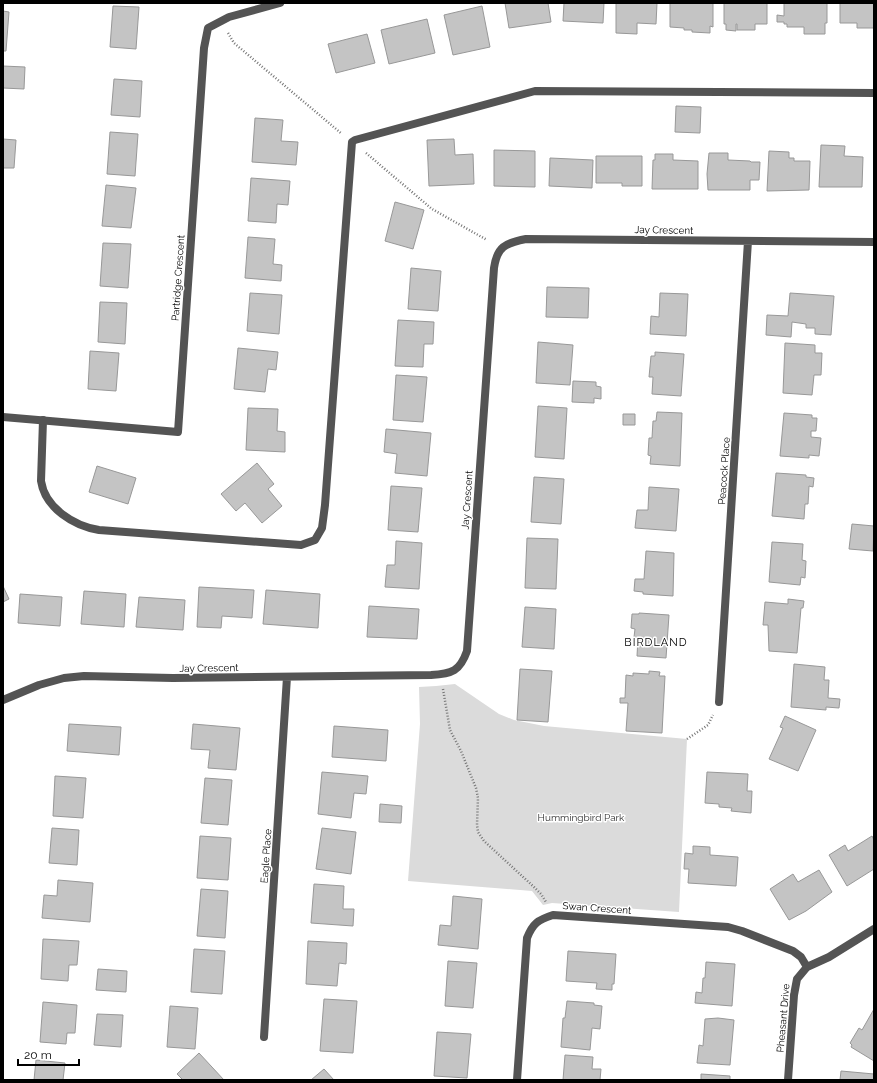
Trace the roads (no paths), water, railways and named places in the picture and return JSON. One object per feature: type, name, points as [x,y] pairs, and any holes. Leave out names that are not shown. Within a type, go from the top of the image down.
[{"type":"street","name":"Partridge Crescent","points":[[3,417],[178,432],[203,56],[208,28],[229,17],[280,3]]},
{"type":"street","points":[[43,420],[42,488],[45,496],[55,508],[78,524],[99,530],[301,545],[315,540],[322,528],[325,504],[352,142],[535,90],[874,93]]},
{"type":"street","name":"Jay Crescent","points":[[3,700],[45,683],[64,678],[84,676],[173,678],[287,677],[442,675],[452,672],[460,667],[467,651],[494,268],[495,258],[500,249],[507,243],[526,239],[874,242]]},
{"type":"street","name":"Peacock Place","points":[[719,702],[748,241]]},
{"type":"street","name":"Eagle Place","points":[[264,1037],[287,677]]},
{"type":"street","name":"Swan Crescent","points":[[517,1080],[526,938],[531,927],[540,919],[553,915],[728,927],[749,933],[793,951],[801,957],[807,967]]},
{"type":"street","points":[[807,967],[830,956],[874,929]]},
{"type":"street","name":"Pheasant Drive","points":[[788,1080],[794,995],[797,979],[807,967]]},
{"type":"district","name":"BIRDLAND","points":[[656,642]]},
{"type":"park label","name":"Hummingbird Park","points":[[581,817]]}]
